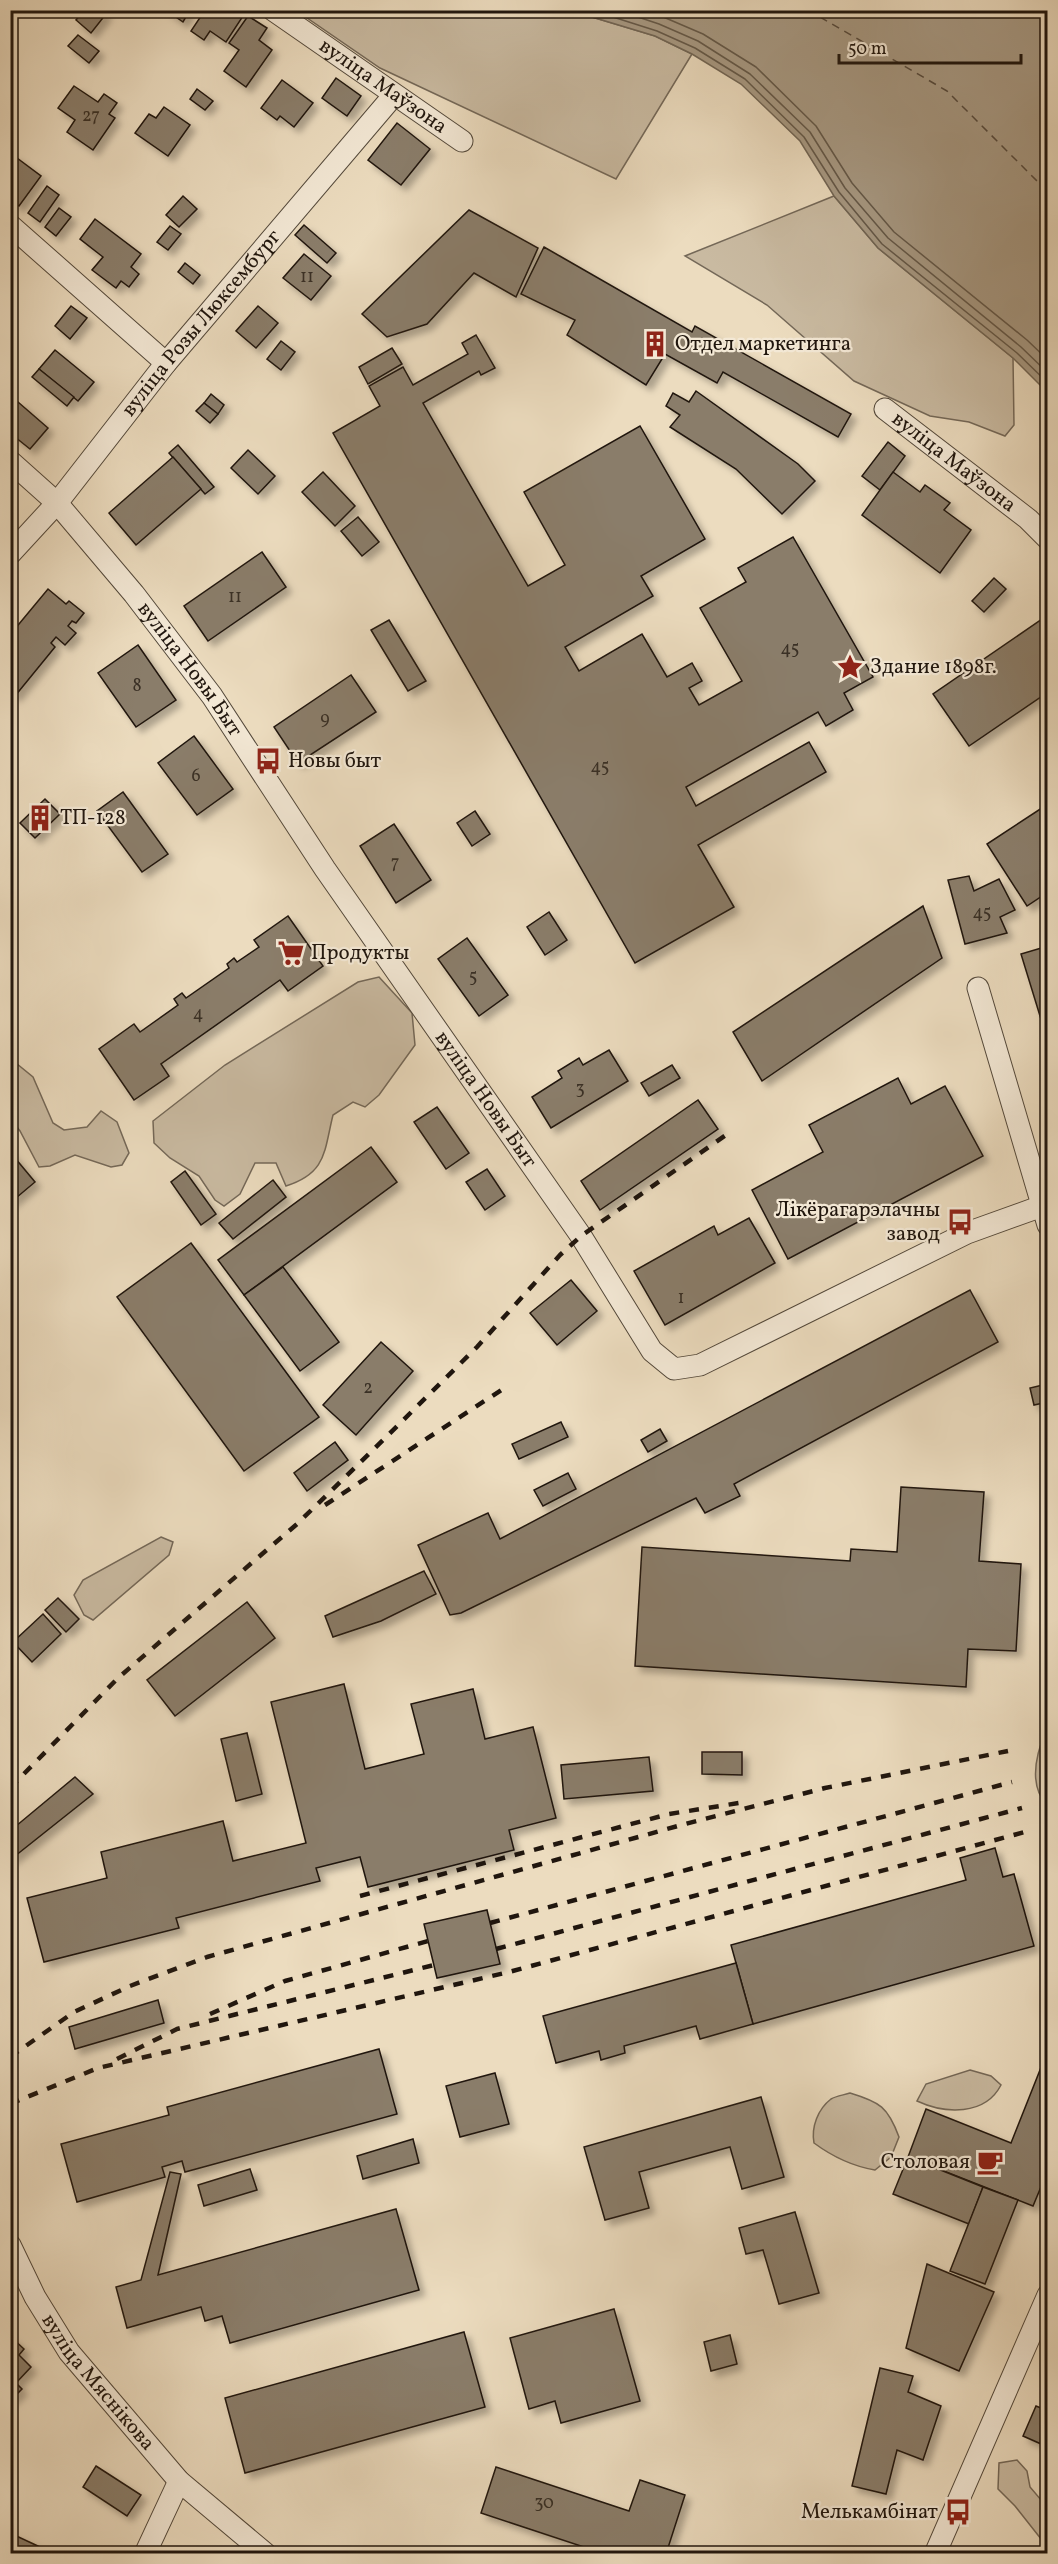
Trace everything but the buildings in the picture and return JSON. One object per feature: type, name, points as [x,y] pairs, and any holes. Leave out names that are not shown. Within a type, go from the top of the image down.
[{"type":"street","name":"вуліца Маўзона","points":[[273,10],[462,141]]},
{"type":"street","name":"вуліца Розы Люксембург","points":[[10,554],[57,503],[166,363],[394,95]]},
{"type":"street","points":[[10,225],[166,363]]},
{"type":"street","name":"вуліца Маўзона","points":[[885,409],[1028,519],[1047,539]]},
{"type":"street","name":"вуліца Новы Быт","points":[[10,461],[57,503],[134,594],[212,696],[326,869],[581,1236],[652,1351],[674,1369],[700,1365],[967,1233],[1045,1216]]},
{"type":"street","points":[[978,988],[1045,1216]]},
{"type":"street","name":"вуліца Мяснікова","points":[[10,2245],[35,2297],[69,2352],[179,2481],[266,2553]]},
{"type":"street","points":[[935,2553],[1047,2295]]},
{"type":"street","points":[[145,2553],[179,2481]]},
{"type":"shaded area","points":[[297,11],[572,11],[655,36],[692,54],[616,179],[380,68]]},
{"type":"shaded area","points":[[834,196],[878,248],[1013,358],[1014,425],[1005,436],[969,422],[930,416],[854,381],[767,305],[685,256]]},
{"type":"shaded area","points":[[379,977],[412,1013],[415,1045],[379,1095],[365,1107],[353,1102],[333,1115],[322,1159],[309,1174],[286,1186],[276,1163],[255,1163],[240,1194],[224,1206],[215,1200],[199,1176],[170,1158],[154,1143],[153,1121],[225,1065],[358,982]]},
{"type":"shaded area","points":[[11,1059],[33,1077],[53,1123],[64,1130],[87,1127],[101,1111],[117,1122],[129,1153],[122,1165],[111,1167],[75,1155],[50,1166],[39,1167],[11,1119]]},
{"type":"shaded area","points":[[161,1537],[173,1542],[169,1555],[93,1620],[84,1615],[74,1595],[83,1580]]},
{"type":"shaded area","points":[[1047,1728],[1047,1805],[1037,1787],[1036,1767]]},
{"type":"shaded area","points":[[970,2070],[991,2076],[1001,2085],[985,2102],[964,2110],[952,2110],[917,2101],[926,2084]]},
{"type":"shaded area","points":[[850,2093],[869,2099],[882,2107],[891,2119],[899,2137],[891,2157],[875,2170],[843,2160],[814,2143],[815,2125],[822,2108],[831,2099]]},
{"type":"shaded area","points":[[1017,2460],[1027,2471],[1030,2487],[1047,2507],[1047,2553],[1041,2553],[1045,2544],[1015,2506],[998,2489],[999,2463]]},
{"type":"water","points":[[572,11],[1047,11],[1047,392],[1013,358],[878,248],[834,196],[800,141],[741,84],[692,54],[655,36]]},
{"type":"ferry route","points":[[808,10],[947,91],[1048,192]]},
{"type":"railway","points":[[10,1788],[118,1678],[297,1524],[477,1347],[560,1255],[581,1236],[726,1135]]},
{"type":"railway","points":[[325,1505],[506,1387]]},
{"type":"railway","points":[[10,2057],[74,2012],[130,1986],[207,1957],[685,1824],[825,1788],[1008,1751]]},
{"type":"railway","points":[[490,1923],[1012,1782]]},
{"type":"railway","points":[[360,1896],[669,1814],[739,1803]]},
{"type":"railway","points":[[496,1949],[1022,1808]]},
{"type":"railway","points":[[10,2104],[98,2068],[509,1972],[1032,1830]]},
{"type":"railway","points":[[210,2014],[285,1981],[428,1941]]},
{"type":"railway","points":[[117,2059],[177,2029],[434,1965]]},
{"type":"place","name":"Отдел маркетинга","points":[[655,344]]},
{"type":"place","name":"Здание 1898г.","points":[[850,667]]},
{"type":"place","name":"Новы быт","points":[[268,761]]},
{"type":"place","name":"ТП-128","points":[[40,818]]},
{"type":"place","name":"Продукты","points":[[291,953]]},
{"type":"place","name":"Лікёрагарэлачны завод","points":[[960,1222]]},
{"type":"place","name":"Столовая","points":[[990,2162]]},
{"type":"place","name":"Мелькамбінат","points":[[958,2512]]}]
